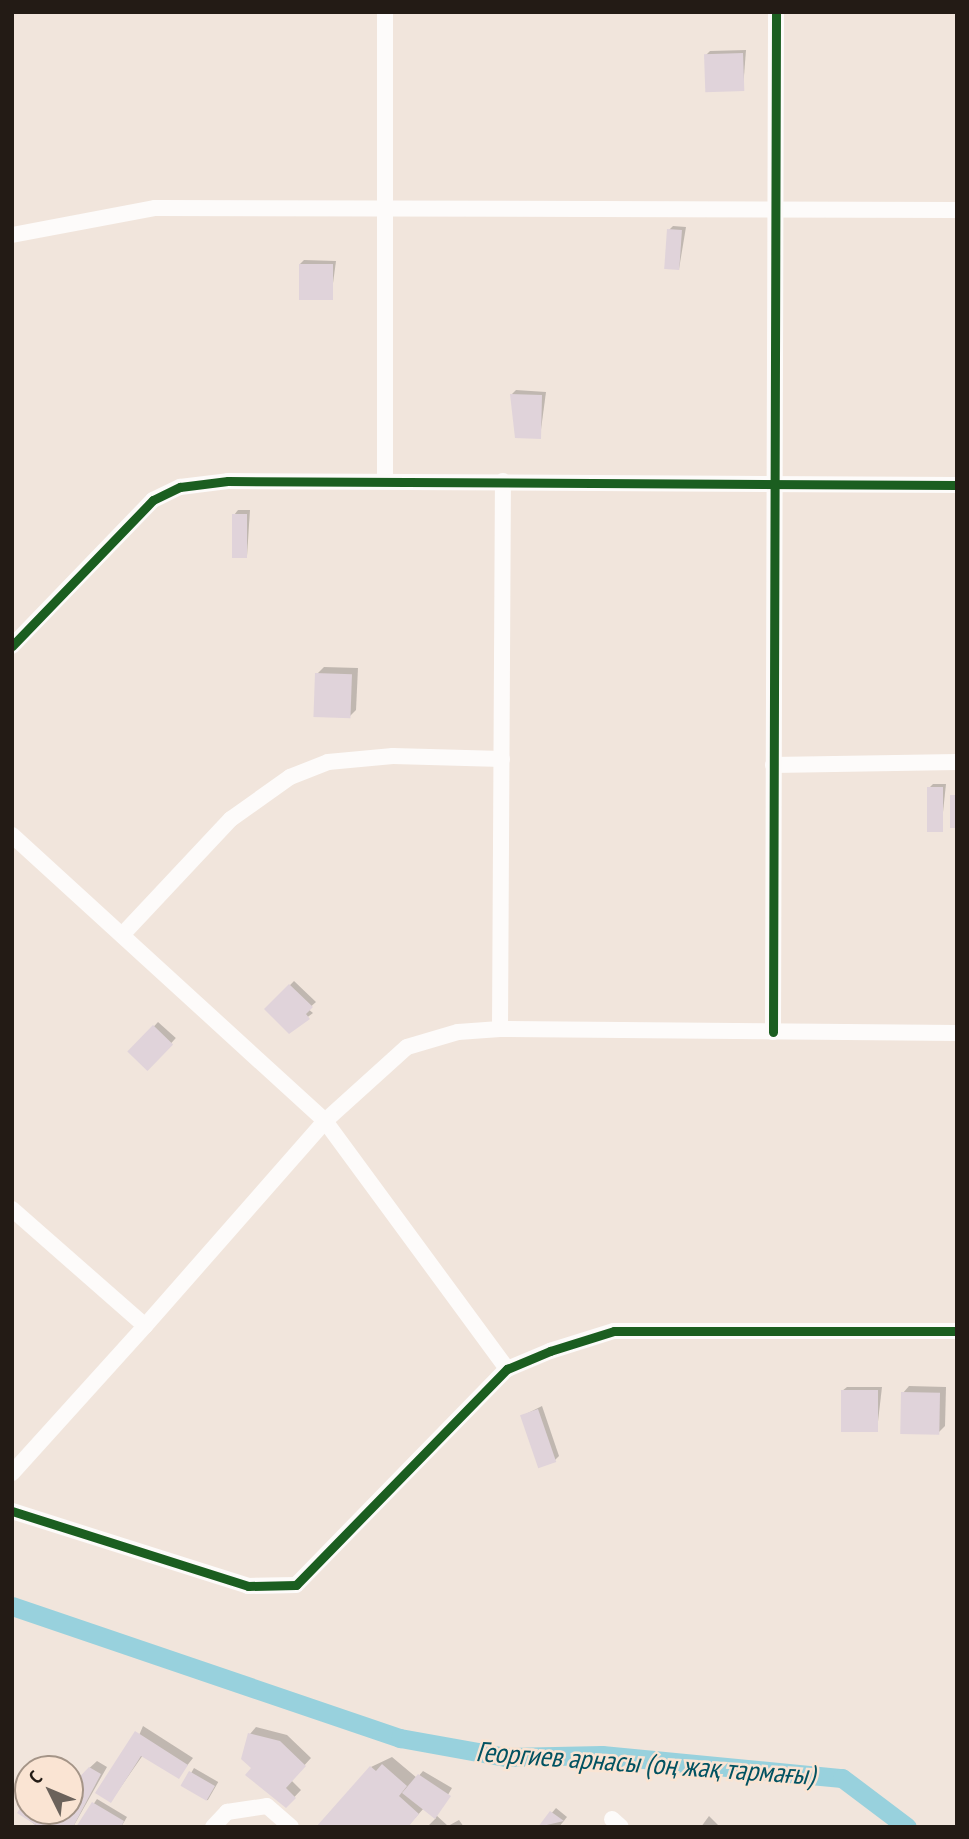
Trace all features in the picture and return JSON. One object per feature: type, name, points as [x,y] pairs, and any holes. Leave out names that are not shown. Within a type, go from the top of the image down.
[{"type":"street","points":[[385,12],[385,481]]},
{"type":"street","points":[[773,1032],[776,12]]},
{"type":"street","points":[[12,235],[155,208],[957,210]]},
{"type":"street","points":[[12,646],[153,500],[180,487],[228,481],[957,485]]},
{"type":"street","points":[[500,1029],[503,481]]},
{"type":"street","points":[[122,935],[231,819],[290,777],[328,762],[393,756],[502,759]]},
{"type":"street","points":[[773,765],[957,762]]},
{"type":"street","points":[[12,835],[326,1121],[507,1369]]},
{"type":"street","points":[[12,1473],[326,1121],[407,1047],[458,1032],[500,1029],[957,1032]]},
{"type":"street","points":[[12,1209],[145,1326]]},
{"type":"street","points":[[12,1511],[248,1586],[296,1585],[507,1369],[614,1331],[957,1331]]},
{"type":"street","points":[[213,1827],[227,1812],[267,1806],[291,1827]]},
{"type":"building","points":[[743,53],[744,91],[705,92],[704,54]]},
{"type":"building","points":[[667,229],[682,230],[679,270],[664,269]]},
{"type":"building","points":[[299,264],[333,264],[333,300],[299,300]]},
{"type":"building","points":[[510,394],[542,395],[541,439],[515,438]]},
{"type":"building","points":[[232,514],[247,514],[247,558],[232,558]]},
{"type":"building","points":[[315,673],[352,674],[350,718],[313,717]]},
{"type":"building","points":[[927,787],[943,787],[943,832],[927,832]]},
{"type":"building","points":[[950,795],[957,795],[957,828],[950,828]]},
{"type":"building","points":[[289,984],[313,1007],[306,1014],[310,1019],[289,1034],[264,1009]]},
{"type":"building","points":[[153,1025],[173,1044],[147,1071],[127,1052]]},
{"type":"building","points":[[841,1390],[878,1390],[878,1432],[841,1432]]},
{"type":"building","points":[[901,1392],[940,1393],[939,1435],[900,1434]]},
{"type":"building","points":[[538,1409],[556,1462],[538,1468],[520,1415]]},
{"type":"building","points":[[135,1731],[188,1765],[179,1779],[141,1756],[111,1803],[95,1793]]},
{"type":"building","points":[[248,1733],[280,1741],[306,1766],[286,1788],[296,1798],[286,1808],[245,1775],[251,1768],[241,1759]]},
{"type":"building","points":[[382,1764],[407,1786],[399,1796],[419,1814],[408,1827],[316,1827],[370,1766],[376,1771]]},
{"type":"building","points":[[89,1767],[101,1774],[84,1806],[84,1772]]},
{"type":"building","points":[[189,1771],[215,1786],[206,1801],[180,1786]]},
{"type":"building","points":[[418,1774],[451,1796],[435,1819],[402,1793]]},
{"type":"building","points":[[92,1802],[124,1821],[121,1827],[76,1827],[84,1825],[84,1814]]},
{"type":"building","points":[[550,1811],[564,1821],[538,1827]]},
{"type":"building","points":[[36,1825],[74,1825],[73,1827]]},
{"type":"waterway","name":"Георгиев арнасы (оң жақ тармағы)","points":[[12,1606],[400,1738],[506,1757],[602,1755],[842,1778],[907,1827]]},
{"type":"cycle path","points":[[773,1032],[776,12]]},
{"type":"cycle path","points":[[12,646],[153,500],[180,487],[228,481],[957,485]]},
{"type":"cycle path","points":[[12,1511],[248,1586],[296,1585],[507,1369],[550,1351],[614,1331],[957,1331]]}]
